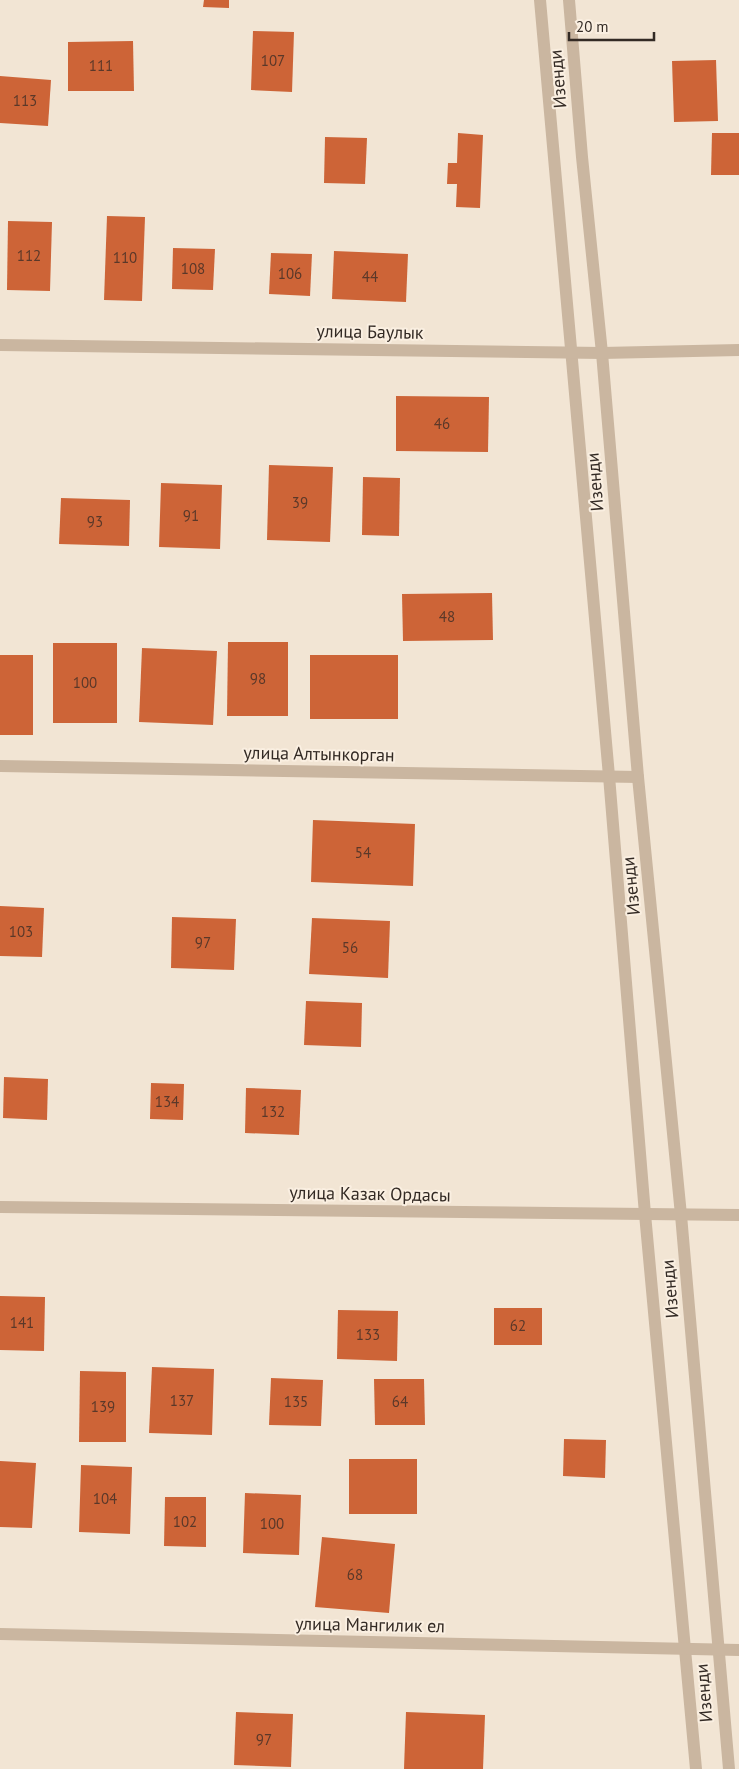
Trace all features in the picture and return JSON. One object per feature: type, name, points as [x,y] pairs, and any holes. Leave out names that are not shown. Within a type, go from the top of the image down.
[{"type":"street","name":"Изенди","points":[[540,0],[609,776],[645,1214],[696,1769]]},
{"type":"street","name":"Изенди","points":[[569,0],[582,157],[602,353],[638,777],[681,1215],[728,1769]]},
{"type":"street","name":"улица Баулык","points":[[0,345],[602,353],[739,350]]},
{"type":"street","name":"улица Алтынкорган","points":[[0,766],[638,777]]},
{"type":"street","name":"улица Казак Ордасы","points":[[0,1207],[739,1215]]},
{"type":"street","name":"улица Мангилик ел","points":[[0,1634],[739,1650]]},
{"type":"building","points":[[204,0],[229,0],[229,8],[203,7]]},
{"type":"building","points":[[253,31],[294,32],[292,92],[251,90]]},
{"type":"building","points":[[133,41],[134,91],[68,91],[68,42]]},
{"type":"building","points":[[716,60],[718,121],[674,122],[672,61]]},
{"type":"building","points":[[0,76],[51,80],[48,126],[0,123]]},
{"type":"building","points":[[458,133],[483,135],[480,208],[456,207],[457,184],[447,184],[448,163],[457,163]]},
{"type":"building","points":[[712,133],[739,133],[739,175],[711,175]]},
{"type":"building","points":[[325,137],[367,138],[365,184],[324,183]]},
{"type":"building","points":[[107,216],[145,217],[142,301],[104,300]]},
{"type":"building","points":[[8,221],[52,222],[50,291],[7,290]]},
{"type":"building","points":[[173,248],[215,249],[213,290],[172,289]]},
{"type":"building","points":[[334,251],[408,254],[406,302],[332,299]]},
{"type":"building","points":[[271,253],[312,254],[310,296],[269,294]]},
{"type":"building","points":[[396,396],[489,397],[488,452],[396,451]]},
{"type":"building","points":[[269,465],[333,467],[330,542],[267,540]]},
{"type":"building","points":[[363,477],[400,478],[399,536],[362,535]]},
{"type":"building","points":[[161,483],[222,485],[220,549],[159,547]]},
{"type":"building","points":[[61,498],[130,500],[129,546],[59,544]]},
{"type":"building","points":[[492,593],[493,640],[403,641],[402,594]]},
{"type":"building","points":[[228,642],[288,642],[288,716],[227,716]]},
{"type":"building","points":[[53,643],[117,643],[117,723],[53,723]]},
{"type":"building","points":[[142,648],[217,651],[213,725],[139,722]]},
{"type":"building","points":[[0,655],[33,655],[33,735],[0,735]]},
{"type":"building","points":[[310,655],[398,655],[398,719],[310,719]]},
{"type":"building","points":[[313,820],[415,824],[413,886],[311,882]]},
{"type":"building","points":[[0,906],[44,908],[42,957],[0,956]]},
{"type":"building","points":[[172,917],[236,919],[234,970],[171,968]]},
{"type":"building","points":[[312,918],[390,921],[388,978],[309,974]]},
{"type":"building","points":[[306,1001],[362,1003],[361,1047],[304,1045]]},
{"type":"building","points":[[4,1077],[48,1079],[47,1120],[3,1118]]},
{"type":"building","points":[[151,1083],[184,1084],[183,1120],[150,1119]]},
{"type":"building","points":[[246,1088],[301,1090],[299,1135],[245,1133]]},
{"type":"building","points":[[0,1296],[45,1297],[44,1351],[0,1350]]},
{"type":"building","points":[[494,1308],[542,1308],[542,1345],[494,1345]]},
{"type":"building","points":[[338,1310],[398,1311],[397,1361],[337,1359]]},
{"type":"building","points":[[152,1367],[214,1369],[212,1435],[149,1433]]},
{"type":"building","points":[[80,1371],[126,1372],[126,1442],[79,1442]]},
{"type":"building","points":[[271,1378],[323,1380],[321,1426],[269,1425]]},
{"type":"building","points":[[374,1379],[424,1379],[425,1425],[375,1425]]},
{"type":"building","points":[[564,1439],[606,1440],[605,1478],[563,1476]]},
{"type":"building","points":[[349,1459],[417,1459],[417,1514],[349,1514]]},
{"type":"building","points":[[0,1461],[36,1463],[32,1528],[0,1527]]},
{"type":"building","points":[[81,1465],[132,1467],[130,1534],[79,1532]]},
{"type":"building","points":[[245,1493],[301,1495],[299,1555],[243,1553]]},
{"type":"building","points":[[165,1497],[206,1497],[206,1547],[164,1546]]},
{"type":"building","points":[[322,1537],[395,1544],[389,1613],[315,1607]]},
{"type":"building","points":[[236,1712],[293,1714],[291,1767],[234,1765]]},
{"type":"building","points":[[406,1712],[485,1715],[483,1769],[404,1769]]}]
